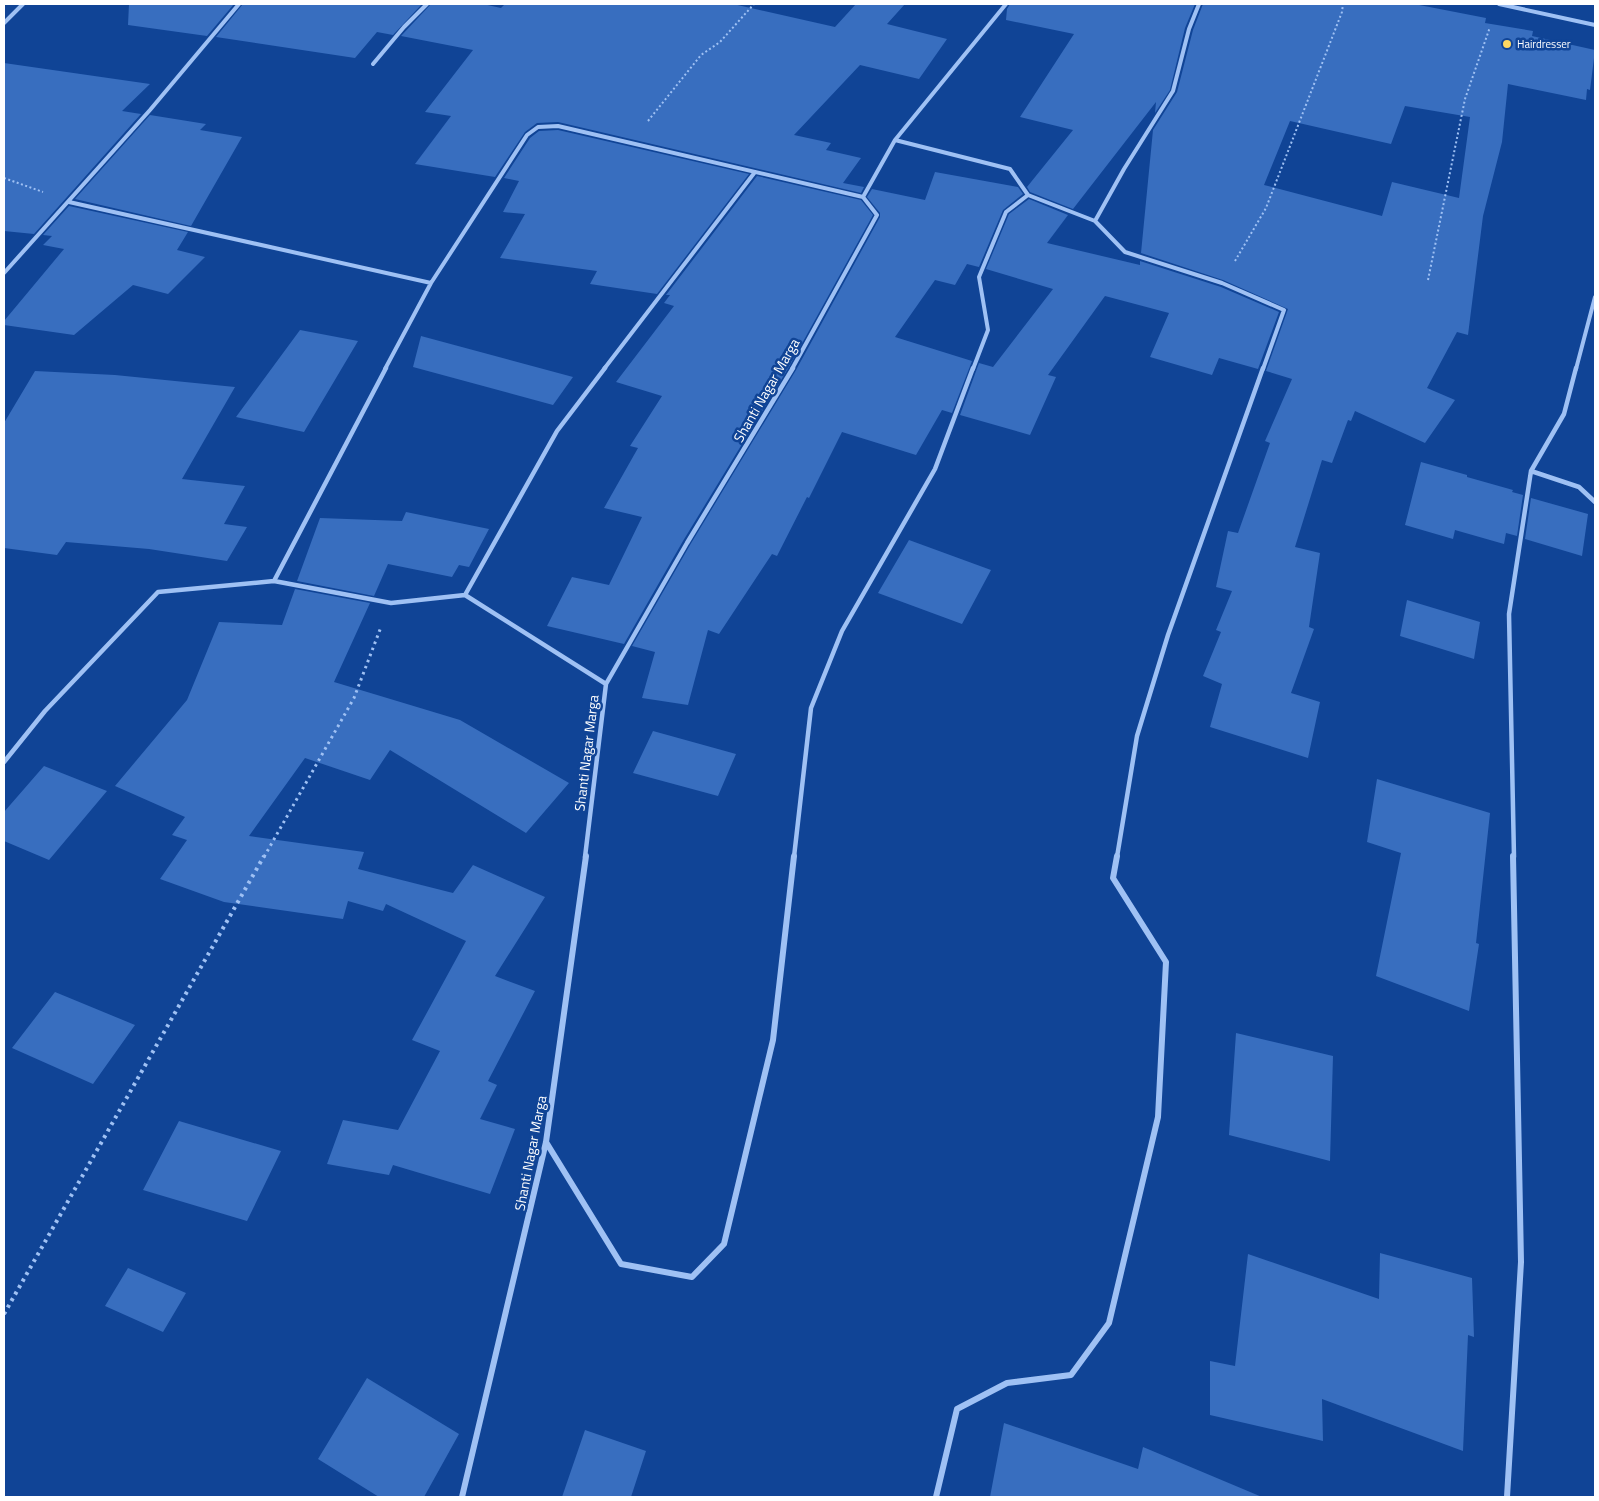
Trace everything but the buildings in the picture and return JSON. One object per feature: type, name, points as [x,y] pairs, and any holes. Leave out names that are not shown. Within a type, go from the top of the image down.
[{"type":"street","points":[[4,23],[23,4]]},
{"type":"street","points":[[4,273],[150,110],[240,4]]},
{"type":"street","points":[[373,64],[404,27],[427,4]]},
{"type":"street","points":[[274,581],[430,283],[527,135],[532,131],[538,127],[558,126],[863,197],[895,140],[1006,4]]},
{"type":"street","points":[[1095,221],[1124,169],[1173,91],[1189,29],[1198,4]]},
{"type":"street","points":[[1499,4],[1595,25]]},
{"type":"street","points":[[1526,10],[1532,4]]},
{"type":"street","points":[[895,140],[1010,169],[1028,195],[1095,221],[1125,252],[1222,283],[1284,310],[1168,635],[1137,736],[1113,878],[1166,962],[1158,1117],[1110,1323],[1071,1375],[1007,1383],[957,1409],[936,1497]]},
{"type":"street","points":[[465,595],[557,431],[755,172]]},
{"type":"street","points":[[546,1142],[621,1264],[692,1277],[724,1244],[773,1040],[811,708],[842,631],[935,469],[988,330],[979,277],[1006,212],[1028,195]]},
{"type":"street","name":"Shanti Nagar Marga","points":[[462,1497],[546,1142],[579,911],[606,684],[687,543],[789,375],[877,215],[863,197]]},
{"type":"street","points":[[69,202],[430,283]]},
{"type":"street","points":[[1508,1497],[1521,1262],[1510,614],[1531,472],[1564,414],[1595,297]]},
{"type":"street","points":[[1531,472],[1579,487],[1595,502]]},
{"type":"street","points":[[4,762],[45,711],[158,592],[274,581],[391,603],[465,595],[606,684]]},
{"type":"path","points":[[630,143],[701,55],[720,42],[754,4]]},
{"type":"path","points":[[1222,283],[1266,208],[1342,12],[1343,4]]},
{"type":"path","points":[[1428,280],[1465,99],[1492,21],[1526,10]]},
{"type":"path","points":[[4,178],[69,202]]},
{"type":"path","points":[[4,1314],[354,698],[391,603]]},
{"type":"place","name":"Hairdresser","points":[[1507,44]]}]
